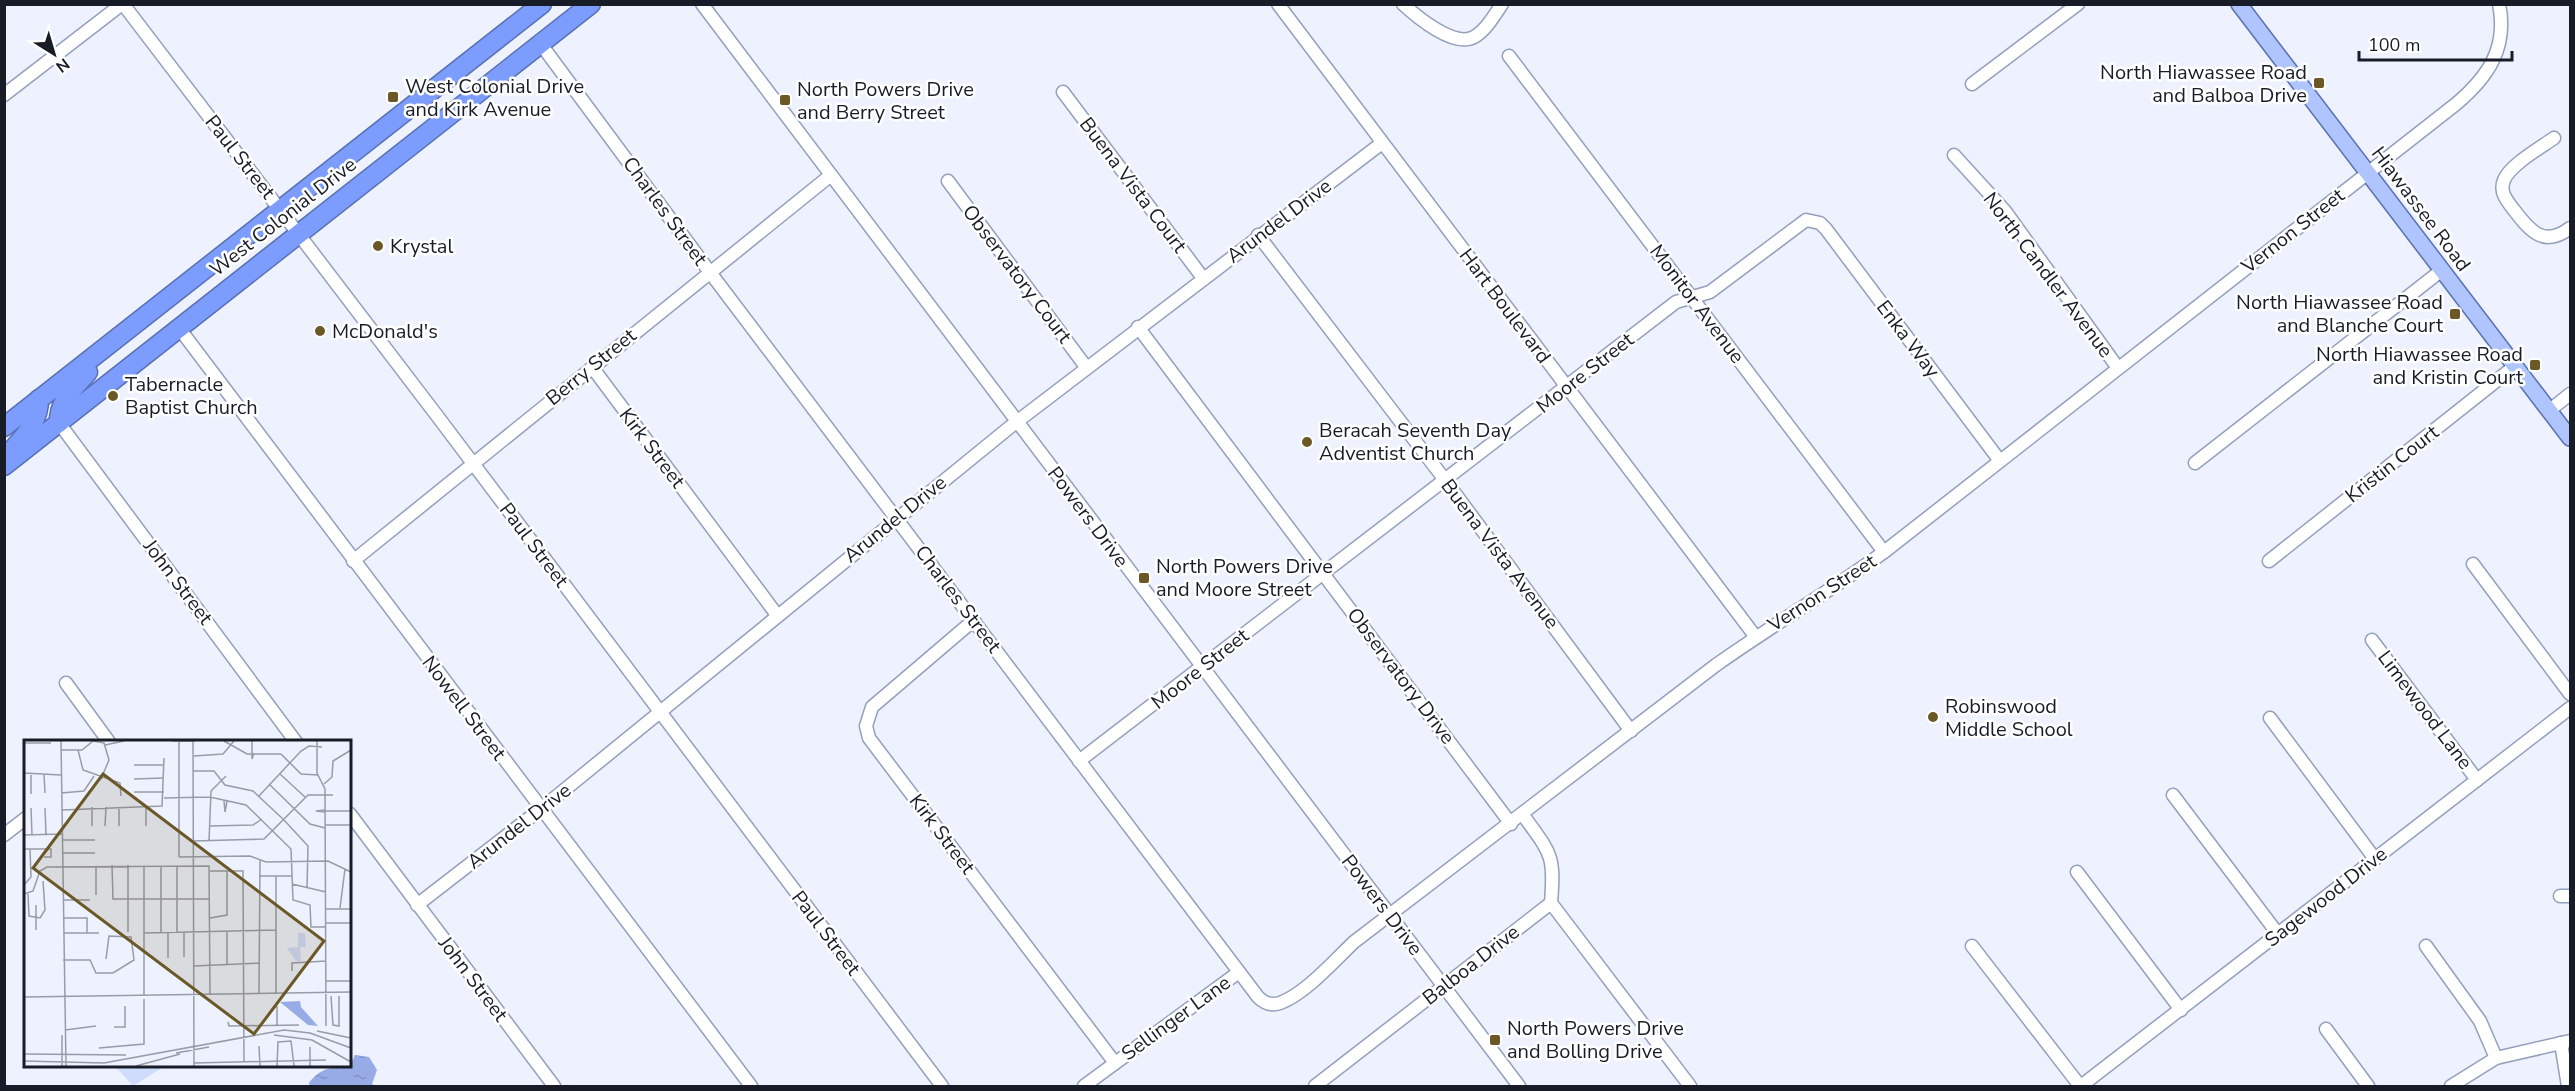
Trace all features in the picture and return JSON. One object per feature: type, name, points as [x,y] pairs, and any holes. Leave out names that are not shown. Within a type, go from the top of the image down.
[{"type":"highway","name":"West Colonial Drive","points":[[4,427],[542,4]]},
{"type":"highway","name":"West Colonial Drive","points":[[4,466],[591,4]]},
{"type":"highway","points":[[59,423],[58,410],[63,401],[114,341]]},
{"type":"highway","points":[[4,460],[36,421],[39,413],[39,399]]},
{"type":"main road","name":"Hiawassee Road","points":[[2240,4],[2571,438]]},
{"type":"street","points":[[4,95],[123,4]]},
{"type":"street","name":"Paul Street","points":[[123,4],[942,1086]]},
{"type":"street","name":"Powers Drive","points":[[702,4],[1519,1086]]},
{"type":"street","name":"Hart Boulevard","points":[[1278,4],[1755,636]]},
{"type":"street","points":[[1403,4],[1445,35],[1460,40],[1472,39],[1483,30],[1502,4]]},
{"type":"street","points":[[1972,84],[2078,4]]},
{"type":"street","points":[[2367,172],[2457,104],[2484,79],[2499,50],[2502,18],[2499,4]]},
{"type":"street","name":"Charles Street","points":[[540,43],[709,271],[1258,997],[1271,1004]]},
{"type":"street","name":"Monitor Avenue","points":[[1509,56],[1884,552]]},
{"type":"street","name":"Buena Vista Court","points":[[1063,92],[1203,278]]},
{"type":"street","points":[[2554,138],[2509,171],[2502,183],[2504,197],[2530,231],[2545,237],[2560,236],[2571,228]]},
{"type":"street","name":"Arundel Drive","points":[[417,905],[541,809],[1016,422],[1382,143]]},
{"type":"street","name":"North Candler Avenue","points":[[1954,155],[2005,211],[2118,368]]},
{"type":"street","name":"Vernon Street","points":[[1271,1004],[1289,998],[1309,983],[1354,942],[1755,636],[1815,601],[1884,552],[2367,172]]},
{"type":"street","name":"Berry Street","points":[[353,561],[709,271],[831,175]]},
{"type":"street","name":"Observatory Court","points":[[948,181],[1086,367]]},
{"type":"street","name":"Moore Street","points":[[1079,761],[1676,302],[1710,292],[1798,225],[1806,220],[1813,220]]},
{"type":"street","name":"Enka Way","points":[[1813,220],[1826,229],[2000,461]]},
{"type":"street","name":"Buena Vista Avenue","points":[[1258,236],[1445,480],[1631,730]]},
{"type":"street","points":[[2195,463],[2442,270]]},
{"type":"street","name":"Observatory Drive","points":[[1138,327],[1511,824]]},
{"type":"street","name":"Nowell Street","points":[[179,328],[751,1086]]},
{"type":"street","name":"Kristin Court","points":[[2269,561],[2515,366]]},
{"type":"street","name":"Kirk Street","points":[[592,367],[777,615]]},
{"type":"street","points":[[2550,410],[2571,394]]},
{"type":"street","name":"John Street","points":[[59,423],[295,740]]},
{"type":"street","points":[[2473,564],[2571,694]]},
{"type":"street","name":"Kirk Street","points":[[974,620],[872,707],[867,726],[869,738],[1115,1063]]},
{"type":"street","name":"Limewood Lane","points":[[2372,640],[2477,780]]},
{"type":"street","points":[[66,683],[108,740]]},
{"type":"street","name":"Sagewood Drive","points":[[2081,1086],[2571,708]]},
{"type":"street","points":[[2270,718],[2375,859]]},
{"type":"street","points":[[2173,795],[2278,934]]},
{"type":"street","name":"John Street","points":[[351,815],[554,1086]]},
{"type":"street","points":[[1523,815],[1550,854],[1553,876],[1551,903],[1690,1086]]},
{"type":"street","points":[[4,835],[24,820]]},
{"type":"street","points":[[2077,872],[2181,1010]]},
{"type":"street","name":"Balboa Drive","points":[[1315,1086],[1551,903]]},
{"type":"street","points":[[1972,946],[2081,1086]]},
{"type":"street","points":[[2426,946],[2481,1021],[2496,1058]]},
{"type":"street","name":"Sellinger Lane","points":[[1084,1086],[1239,972]]},
{"type":"street","points":[[2326,1029],[2368,1086]]},
{"type":"street","points":[[2451,1086],[2496,1058],[2566,1042],[2568,1086]]},
{"type":"shaded area","points":[[116,1067],[163,1067],[133,1086]]},
{"type":"water","points":[[355,1055],[369,1057],[377,1070],[372,1084],[375,1086],[310,1086],[309,1083],[313,1078],[322,1071],[337,1067],[351,1067]]},
{"type":"place","name":"North Hiawassee Road and Balboa Drive","points":[[2319,83]]},
{"type":"place","name":"West Colonial Drive and Kirk Avenue","points":[[393,97]]},
{"type":"place","name":"North Powers Drive and Berry Street","points":[[785,100]]},
{"type":"place","name":"Krystal","points":[[378,246]]},
{"type":"place","name":"North Hiawassee Road and Blanche Court","points":[[2455,314]]},
{"type":"place","name":"McDonald's","points":[[320,331]]},
{"type":"place","name":"North Hiawassee Road and Kristin Court","points":[[2535,365]]},
{"type":"place","name":"Tabernacle Baptist Church","points":[[113,396]]},
{"type":"place","name":"Beracah Seventh Day Adventist Church","points":[[1307,442]]},
{"type":"place","name":"North Powers Drive and Moore Street","points":[[1144,578]]},
{"type":"place","name":"Robinswood Middle School","points":[[1933,717]]},
{"type":"place","name":"North Powers Drive and Bolling Drive","points":[[1495,1040]]}]
